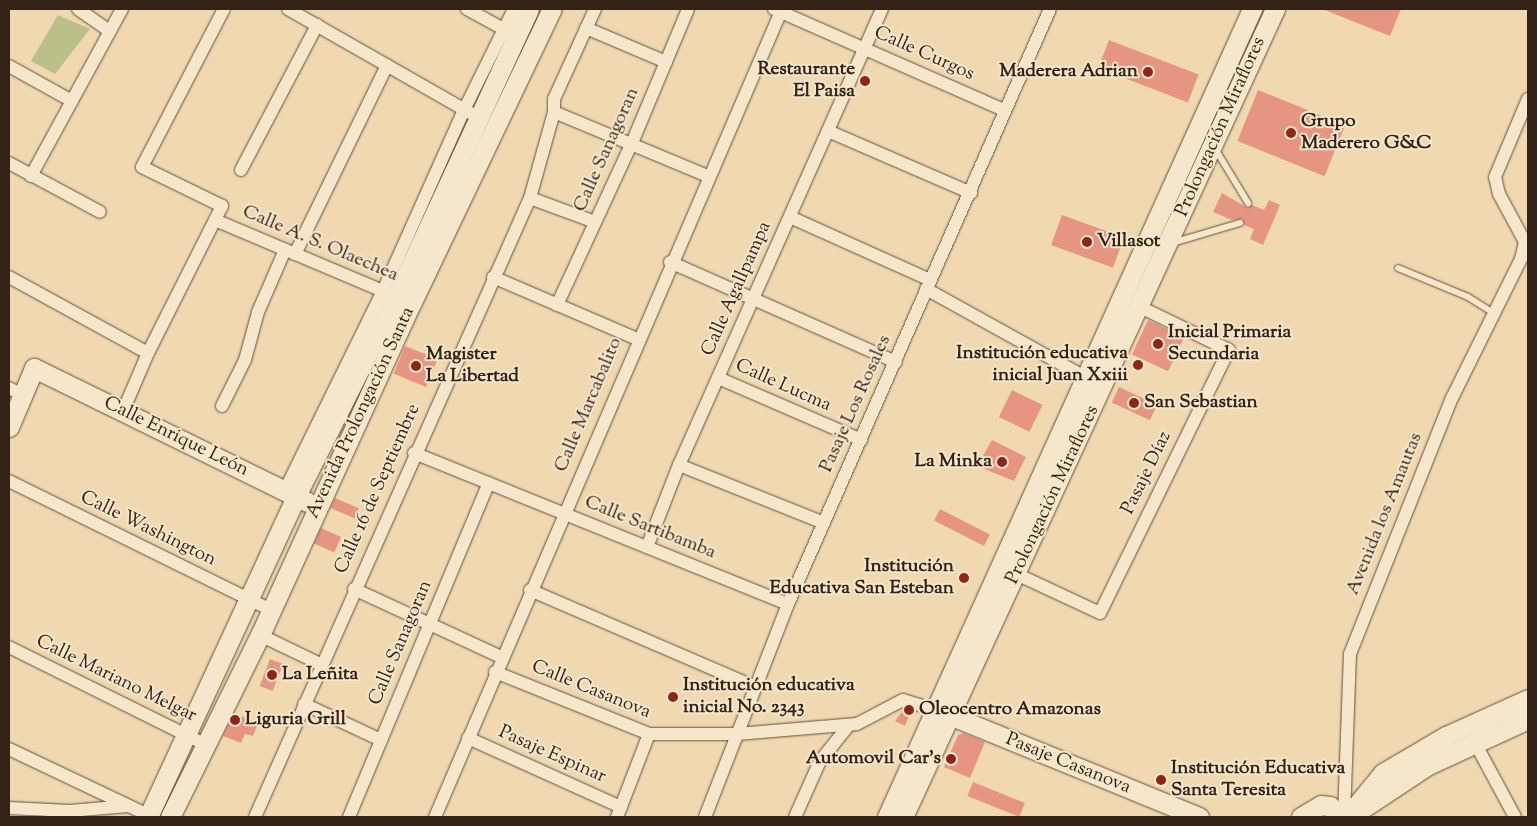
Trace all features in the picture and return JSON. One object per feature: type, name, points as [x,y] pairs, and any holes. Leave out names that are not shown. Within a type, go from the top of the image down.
[{"type":"street","points":[[78,9],[110,31]]},
{"type":"street","points":[[32,176],[122,9]]},
{"type":"street","points":[[123,412],[148,353],[222,206],[142,167],[224,9]]},
{"type":"street","points":[[288,9],[495,126]]},
{"type":"street","points":[[468,9],[510,32],[514,9]]},
{"type":"street","name":"Avenida Prolongación Santa","points":[[170,817],[260,635],[318,506],[397,297],[470,113],[510,32],[529,9]]},
{"type":"street","name":"Avenida Prolongación Santa","points":[[150,817],[250,600],[290,493],[397,297],[495,126],[552,9]]},
{"type":"street","name":"Calle 16 de Septiembre","points":[[259,816],[320,664],[530,198],[554,112],[554,99],[595,9]]},
{"type":"street","name":"Calle Sanagoran","points":[[557,305],[632,143],[688,9]]},
{"type":"street","name":"Calle Agallpampa","points":[[647,547],[679,465],[882,9]]},
{"type":"street","name":"Pasaje Los Rosales","points":[[705,817],[788,604],[896,362],[928,284],[971,194],[1004,110],[1050,9]]},
{"type":"street","name":"Prolongación Miraflores","points":[[1095,383],[1140,306],[1169,244],[1252,9]]},
{"type":"street","name":"Prolongación Miraflores","points":[[887,817],[943,713],[1204,141],[1275,9]]},
{"type":"street","name":"Calle Curgos","points":[[779,10],[1004,110]]},
{"type":"street","name":"Calle Marcabalito","points":[[438,816],[495,672],[779,10]]},
{"type":"street","points":[[241,170],[318,25]]},
{"type":"street","points":[[586,28],[666,62]]},
{"type":"street","points":[[222,406],[246,360],[258,312],[387,65]]},
{"type":"street","points":[[9,66],[72,101]]},
{"type":"street","name":"Avenida los Amautas","points":[[1347,817],[1350,654],[1452,398],[1527,241],[1499,194],[1495,177],[1528,99]]},
{"type":"street","points":[[554,112],[708,176]]},
{"type":"street","points":[[828,131],[971,194]]},
{"type":"street","points":[[9,163],[100,212]]},
{"type":"street","points":[[530,198],[595,222]]},
{"type":"street","points":[[790,217],[928,284],[1095,383]]},
{"type":"street","name":"Calle A. S. Olaechea","points":[[215,220],[397,297]]},
{"type":"street","points":[[670,262],[752,301],[896,362]]},
{"type":"street","points":[[9,277],[148,353]]},
{"type":"street","points":[[493,278],[637,339]]},
{"type":"street","name":"Pasaje Díaz","points":[[1009,570],[1100,613],[1229,350],[1140,306]]},
{"type":"street","name":"Calle Enrique León","points":[[16,391],[34,368],[318,506]]},
{"type":"street","name":"Calle Lucma","points":[[718,378],[861,440]]},
{"type":"street","points":[[9,426],[16,391]]},
{"type":"street","name":"Calle Sartibamba","points":[[414,453],[788,604]]},
{"type":"street","points":[[679,465],[824,523]]},
{"type":"street","name":"Calle Washington","points":[[9,481],[271,610]]},
{"type":"street","name":"Calle Sanagoran","points":[[349,817],[489,483]]},
{"type":"street","points":[[354,589],[501,658]]},
{"type":"street","points":[[530,590],[755,687]]},
{"type":"street","points":[[260,635],[320,664]]},
{"type":"street","name":"Calle Mariano Melgar","points":[[9,647],[188,733],[206,745]]},
{"type":"street","name":"Calle Casanova","points":[[495,672],[650,734],[737,734],[849,725],[903,700],[943,713]]},
{"type":"street","points":[[1347,817],[1383,773],[1446,736],[1528,699]]},
{"type":"street","points":[[304,704],[381,740]]},
{"type":"street","name":"Prolongación Miraflores","points":[[903,817],[943,713]]},
{"type":"street","name":"Pasaje Casanova","points":[[943,713],[1199,817]]},
{"type":"street","points":[[1347,817],[1428,765],[1528,719]]},
{"type":"street","points":[[795,817],[820,761],[849,725]]},
{"type":"street","points":[[619,812],[650,734]]},
{"type":"street","name":"Pasaje Espinar","points":[[468,738],[619,812]]},
{"type":"street","points":[[1475,743],[1515,817]]},
{"type":"street","points":[[9,750],[150,817]]},
{"type":"street","points":[[1301,817],[1321,805],[1330,806],[1340,817]]},
{"type":"street","points":[[9,808],[70,811],[128,806]]},
{"type":"lane","points":[[1204,141],[1248,204]]},
{"type":"lane","points":[[1169,244],[1240,223]]},
{"type":"lane","points":[[1398,268],[1468,297],[1494,313]]},
{"type":"green space","points":[[58,15],[90,29],[55,74],[31,61]]},
{"type":"building","points":[[1322,9],[1401,9],[1390,36]]},
{"type":"building","name":"Maderera Adrian","points":[[1109,40],[1199,74],[1188,102],[1098,68]]},
{"type":"building","name":"Grupo Maderero G&C","points":[[1258,90],[1345,125],[1325,176],[1237,141]]},
{"type":"building","points":[[1222,193],[1248,208],[1252,205],[1264,210],[1269,200],[1280,205],[1263,245],[1250,239],[1254,229],[1244,225],[1243,219],[1232,220],[1213,212]]},
{"type":"building","name":"Villasot","points":[[1062,215],[1124,238],[1113,268],[1051,245]]},
{"type":"building","name":"Inicial Primaria Secundaria","points":[[1148,320],[1184,337],[1168,371],[1132,354]]},
{"type":"building","name":"Magister La Libertad","points":[[405,346],[437,359],[426,387],[394,374]]},
{"type":"building","name":"San Sebastian","points":[[1119,387],[1157,405],[1150,420],[1112,402]]},
{"type":"building","points":[[1012,390],[1043,405],[1029,432],[999,417]]},
{"type":"building","name":"La Minka","points":[[992,440],[1026,457],[1014,481],[977,466]]},
{"type":"building","points":[[335,498],[359,508],[355,518],[331,508]]},
{"type":"building","points":[[940,509],[990,534],[984,546],[934,521]]},
{"type":"building","points":[[321,528],[341,537],[334,552],[314,544]]},
{"type":"building","name":"La Leñita","points":[[270,659],[283,664],[273,691],[260,686]]},
{"type":"building","points":[[904,709],[911,711],[905,726],[895,721]]},
{"type":"building","points":[[234,713],[258,723],[253,736],[245,734],[241,743],[223,736]]},
{"type":"building","points":[[963,733],[985,742],[970,778],[944,767],[958,735]]},
{"type":"building","points":[[973,782],[1025,803],[1019,817],[967,796]]},
{"type":"place","name":"Maderera Adrian","points":[[1148,72]]},
{"type":"place","name":"Restaurante El Paisa","points":[[865,81]]},
{"type":"place","name":"Grupo Maderero G&C","points":[[1291,133]]},
{"type":"place","name":"Villasot","points":[[1087,242]]},
{"type":"place","name":"Inicial Primaria Secundaria","points":[[1158,344]]},
{"type":"place","name":"Institución educativa inicial Juan Xxiii","points":[[1138,365]]},
{"type":"place","name":"Magister La Libertad","points":[[416,366]]},
{"type":"place","name":"San Sebastian","points":[[1134,403]]},
{"type":"place","name":"La Minka","points":[[1002,462]]},
{"type":"place","name":"Institución Educativa San Esteban","points":[[964,578]]},
{"type":"place","name":"La Leñita","points":[[272,675]]},
{"type":"place","name":"Institución educativa inicial No. 2343","points":[[673,697]]},
{"type":"place","name":"Oleocentro Amazonas","points":[[909,710]]},
{"type":"place","name":"Liguria Grill","points":[[235,720]]},
{"type":"place","name":"Automovil Car's","points":[[951,759]]},
{"type":"place","name":"Institución Educativa Santa Teresita","points":[[1161,780]]}]
